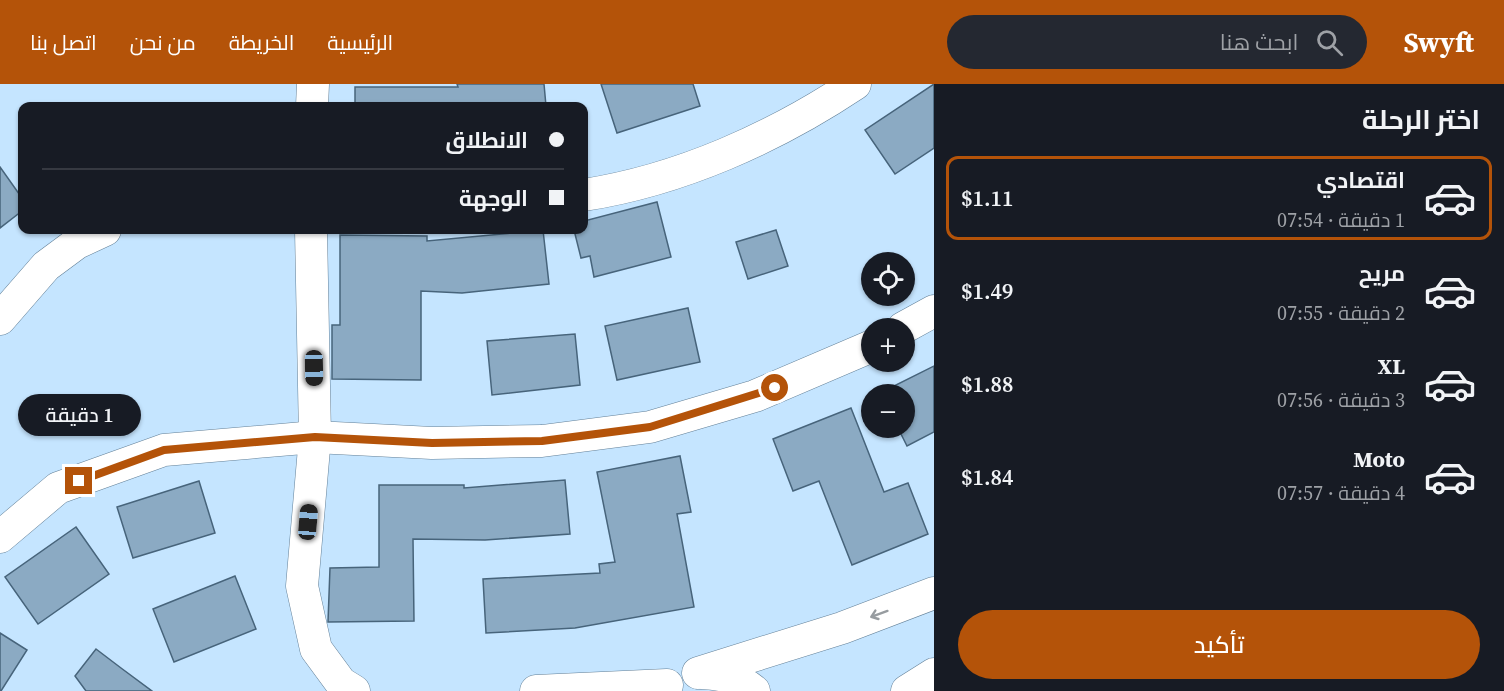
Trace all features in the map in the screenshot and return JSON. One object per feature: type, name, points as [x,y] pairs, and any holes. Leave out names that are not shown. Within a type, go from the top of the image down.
[{"type":"street","points":[[312,102],[313,84]]},
{"type":"street","points":[[588,194],[668,175],[745,146],[819,108],[855,84]]},
{"type":"street","points":[[0,319],[46,266],[77,243],[96,234]]},
{"type":"street","points":[[311,234],[315,437],[302,585],[316,649],[341,683],[354,691]]},
{"type":"street","points":[[915,321],[934,311]]},
{"type":"street","points":[[0,537],[58,488],[164,450],[315,437],[432,443],[542,441],[650,427],[755,396],[861,351]]},
{"type":"street","points":[[536,691],[664,688],[698,673],[842,628],[934,593]]},
{"type":"street","points":[[698,673],[721,674],[742,682],[754,691]]},
{"type":"street","points":[[907,691],[934,674]]},
{"type":"building","points":[[457,84],[544,84],[546,102],[355,102],[355,87],[458,87]]},
{"type":"building","points":[[601,84],[693,84],[700,106],[617,133]]},
{"type":"building","points":[[934,84],[934,148],[895,174],[865,130]]},
{"type":"building","points":[[0,167],[18,192],[18,214],[0,228]]},
{"type":"building","points":[[657,202],[671,257],[594,277],[590,256],[581,258],[575,234],[588,234],[588,220]]},
{"type":"building","points":[[776,230],[788,266],[748,279],[736,242]]},
{"type":"building","points":[[501,234],[543,234],[549,284],[462,293],[421,291],[421,380],[332,379],[332,325],[340,325],[340,235],[427,236],[427,241]]},
{"type":"building","points":[[688,308],[700,362],[617,380],[605,326]]},
{"type":"building","points":[[575,334],[580,385],[492,395],[487,341]]},
{"type":"building","points":[[934,366],[934,432],[907,446],[903,438],[915,438],[915,384],[898,384]]},
{"type":"building","points":[[851,408],[884,492],[908,483],[928,534],[852,565],[819,481],[793,491],[773,439]]},
{"type":"building","points":[[680,456],[691,512],[677,514],[694,607],[575,628],[486,633],[483,579],[600,573],[599,564],[615,562],[597,472]]},
{"type":"building","points":[[565,480],[570,534],[485,540],[413,539],[414,621],[328,622],[330,568],[379,567],[379,485],[464,485],[464,488]]},
{"type":"building","points":[[199,481],[215,533],[133,558],[117,507]]},
{"type":"building","points":[[76,527],[109,574],[38,624],[5,577]]},
{"type":"building","points":[[235,576],[256,629],[174,662],[153,609]]},
{"type":"building","points":[[0,633],[27,650],[1,691],[0,691]]},
{"type":"building","points":[[96,649],[152,691],[86,691],[75,676]]},
{"type":"route","points":[[79,481],[164,450],[315,437],[432,443],[542,441],[650,427],[775,388]]}]
